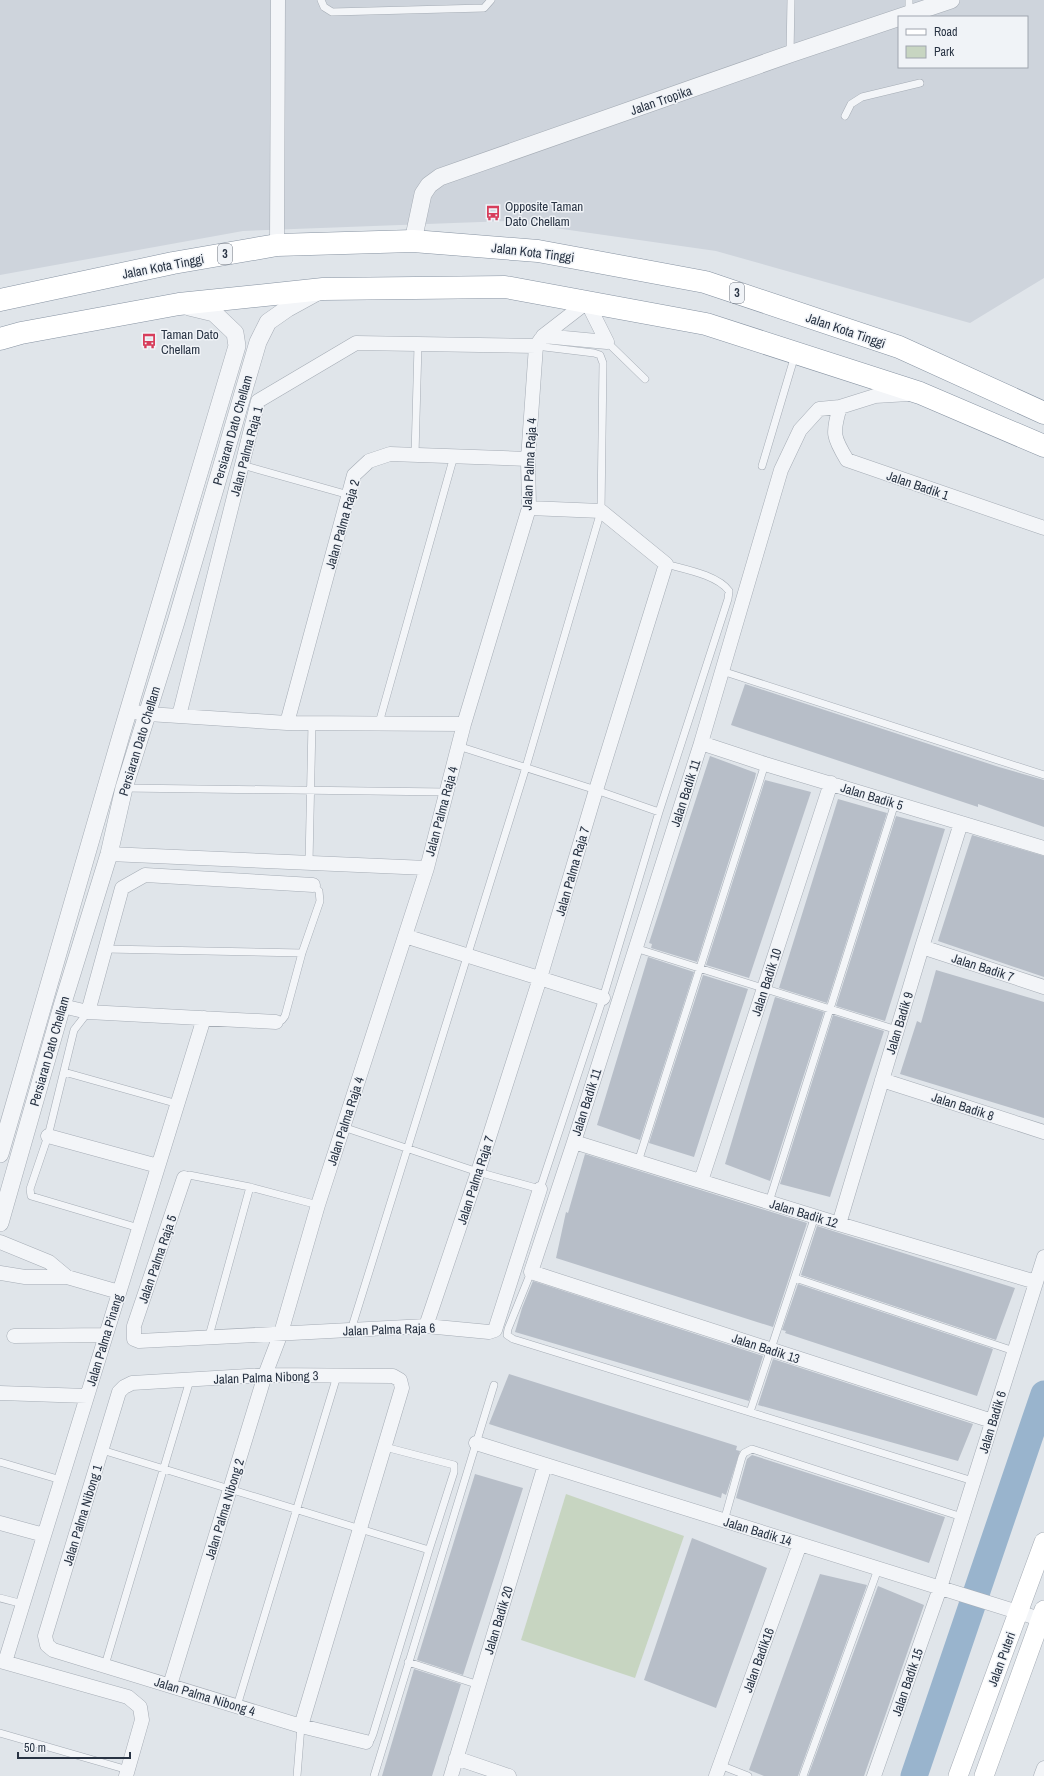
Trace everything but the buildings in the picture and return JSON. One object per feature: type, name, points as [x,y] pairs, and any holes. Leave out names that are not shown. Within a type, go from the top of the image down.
[{"type":"highway","name":"Jalan Kota Tinggi","points":[[4,295],[39,291],[173,263],[277,245],[413,241],[538,250],[705,282],[899,347],[1044,413]]},
{"type":"highway","points":[[0,339],[20,333],[179,304],[323,289],[505,287],[706,324],[920,393],[1044,446]]},
{"type":"main road","name":"Jalan Puteri","points":[[958,1776],[1011,1610],[1044,1542]]},
{"type":"main road","name":"Jalan Puteri","points":[[984,1776],[1042,1615]]},
{"type":"street","points":[[277,245],[278,0]]},
{"type":"street","name":"Jalan Tropika","points":[[413,241],[423,194],[429,185],[440,177],[790,54],[909,7],[951,0]]},
{"type":"street","name":"Persiaran Dato Chellam","points":[[0,1223],[62,1006],[109,854],[124,788],[176,622],[258,342],[268,322],[288,308],[323,289]]},
{"type":"street","points":[[540,341],[587,302],[607,342]]},
{"type":"street","name":"Persiaran Dato Chellam","points":[[0,1154],[128,711],[237,346],[235,333],[214,312],[179,304]]},
{"type":"street","name":"Jalan Palma Raja 1","points":[[179,716],[258,400],[356,343],[418,345],[540,341],[607,342]]},
{"type":"street","name":"Jalan Palma Raja 4","points":[[282,1333],[318,1205],[426,868],[464,724],[529,508],[528,459],[540,341]]},
{"type":"street","name":"Jalan Badik 11","points":[[535,1274],[574,1142],[701,743],[781,470],[800,430],[819,409],[840,407],[875,396],[920,393]]},
{"type":"street","name":"Jalan Badik 1","points":[[840,407],[833,427],[836,442],[846,460],[1044,528]]},
{"type":"street","name":"Jalan Palma Raja 2","points":[[286,723],[354,475],[369,461],[390,454],[528,459]]},
{"type":"street","points":[[529,508],[601,511],[666,564]]},
{"type":"street","name":"Jalan Palma Raja 7","points":[[426,1326],[478,1172],[540,978],[666,564]]},
{"type":"street","points":[[128,711],[148,714],[286,723],[464,724]]},
{"type":"street","name":"Jalan Badik 5","points":[[701,743],[765,764],[1044,848]]},
{"type":"street","name":"Jalan Badik 10","points":[[701,1182],[831,783]]},
{"type":"street","name":"Jalan Badik 9","points":[[839,1224],[922,947],[961,823]]},
{"type":"street","points":[[109,854],[426,868]]},
{"type":"street","points":[[88,1012],[122,888],[145,875],[313,885]]},
{"type":"street","points":[[405,936],[603,998]]},
{"type":"street","name":"Jalan Badik 7","points":[[922,947],[1044,987]]},
{"type":"street","points":[[62,1006],[88,1012],[276,1022]]},
{"type":"street","name":"Jalan Palma Pinang","points":[[2,1661],[23,1604],[204,1018]]},
{"type":"street","name":"Jalan Badik 8","points":[[882,1080],[1044,1132]]},
{"type":"street","points":[[48,1136],[158,1166]]},
{"type":"street","name":"Jalan Badik 12","points":[[574,1142],[839,1224],[1036,1282]]},
{"type":"street","name":"Jalan Palma Raja 5","points":[[134,1339],[134,1326],[184,1178]]},
{"type":"street","name":"Jalan Palma Raja 6","points":[[134,1339],[139,1341],[210,1336],[426,1326],[489,1332],[495,1330],[540,1189]]},
{"type":"street","points":[[0,1242],[49,1262],[67,1277]]},
{"type":"street","name":"Jalan Badik 6","points":[[940,1588],[1044,1257]]},
{"type":"street","points":[[0,1273],[25,1277],[67,1277],[119,1292]]},
{"type":"street","name":"Jalan Badik 13","points":[[535,1274],[992,1421]]},
{"type":"street","name":"Jalan Palma Nibong 2","points":[[170,1685],[265,1375],[282,1333]]},
{"type":"street","points":[[14,1336],[106,1335]]},
{"type":"street","name":"Jalan Palma Nibong 3","points":[[124,1387],[132,1383],[265,1375],[393,1376],[400,1380],[402,1388],[385,1447]]},
{"type":"street","name":"Jalan Palma Nibong 1","points":[[46,1645],[45,1636],[119,1392],[124,1387]]},
{"type":"street","points":[[0,1393],[86,1396]]},
{"type":"street","name":"Jalan Badik 14","points":[[476,1443],[1011,1610],[1042,1615]]},
{"type":"street","points":[[301,1726],[385,1447]]},
{"type":"street","name":"Jalan Badik 20","points":[[451,1776],[545,1465]]},
{"type":"street","points":[[0,1523],[44,1535]]},
{"type":"street","name":"Jalan Badik16","points":[[718,1770],[800,1544]]},
{"type":"street","name":"Jalan Badik 15","points":[[874,1776],[940,1588]]},
{"type":"street","name":"Jalan Palma Nibong 4","points":[[46,1645],[53,1650],[301,1726],[366,1742]]},
{"type":"street","points":[[2,1661],[128,1697],[140,1707],[142,1720],[127,1773]]},
{"type":"street","points":[[456,1758],[509,1776]]},
{"type":"street","points":[[1041,1776],[1044,1768]]},
{"type":"lane","points":[[321,0],[324,7],[332,12],[484,8],[491,0]]},
{"type":"lane","points":[[790,54],[791,0]]},
{"type":"lane","points":[[845,116],[851,104],[862,96],[920,83]]},
{"type":"lane","points":[[351,1330],[526,767],[601,511],[603,363],[600,355],[540,341]]},
{"type":"lane","points":[[607,342],[645,379]]},
{"type":"lane","points":[[415,455],[418,345]]},
{"type":"lane","points":[[762,466],[796,353]]},
{"type":"lane","points":[[379,723],[454,456]]},
{"type":"lane","points":[[242,465],[349,495]]},
{"type":"lane","points":[[343,1127],[478,1172],[540,1189],[603,998],[659,812],[728,599],[729,590],[724,584],[711,578],[666,564]]},
{"type":"lane","points":[[722,671],[1044,775]]},
{"type":"lane","points":[[309,863],[309,790],[312,723]]},
{"type":"lane","points":[[458,746],[526,767],[659,812]]},
{"type":"lane","points":[[638,1162],[765,764]]},
{"type":"lane","points":[[124,788],[446,792]]},
{"type":"lane","points":[[769,1202],[895,803]]},
{"type":"lane","points":[[276,1022],[282,1020],[285,1016],[302,953],[320,901],[319,891],[313,885]]},
{"type":"lane","points":[[635,948],[897,1030]]},
{"type":"lane","points":[[106,949],[302,953]]},
{"type":"lane","points":[[88,1012],[74,1030],[48,1136],[30,1189],[31,1196],[139,1228]]},
{"type":"lane","points":[[64,1072],[178,1104]]},
{"type":"lane","points":[[184,1178],[189,1175],[250,1187],[318,1205]]},
{"type":"lane","points":[[210,1336],[250,1187]]},
{"type":"lane","points":[[750,1412],[772,1350],[815,1216]]},
{"type":"lane","points":[[535,1274],[508,1329],[507,1336],[513,1339],[974,1481]]},
{"type":"lane","points":[[795,1278],[1014,1351]]},
{"type":"lane","points":[[237,1706],[337,1376]]},
{"type":"lane","points":[[105,1665],[190,1380]]},
{"type":"lane","points":[[374,1776],[494,1385]]},
{"type":"lane","points":[[366,1742],[371,1740],[373,1734],[454,1472],[454,1465],[385,1447]]},
{"type":"lane","points":[[724,1521],[742,1457],[747,1451],[752,1449],[962,1517]]},
{"type":"lane","points":[[102,1450],[429,1550]]},
{"type":"lane","points":[[0,1462],[61,1480]]},
{"type":"lane","points":[[803,1776],[878,1569]]},
{"type":"lane","points":[[0,1598],[23,1604]]},
{"type":"lane","points":[[408,1662],[478,1685]]},
{"type":"lane","points":[[297,1776],[301,1726]]},
{"type":"lane","points":[[0,1733],[127,1773]]},
{"type":"lane","points":[[718,1770],[748,1776]]},
{"type":"shaded area","points":[[0,0],[1044,0],[1044,278],[970,323],[716,251],[507,221],[243,231],[0,275]]},
{"type":"green space","points":[[566,1494],[684,1536],[635,1678],[521,1640]]},
{"type":"waterway","points":[[914,1776],[1044,1394]]},
{"type":"place","name":"Opposite Taman Dato Chellam","points":[[493,213]]},
{"type":"place","name":"Taman Dato Chellam","points":[[149,341]]}]
